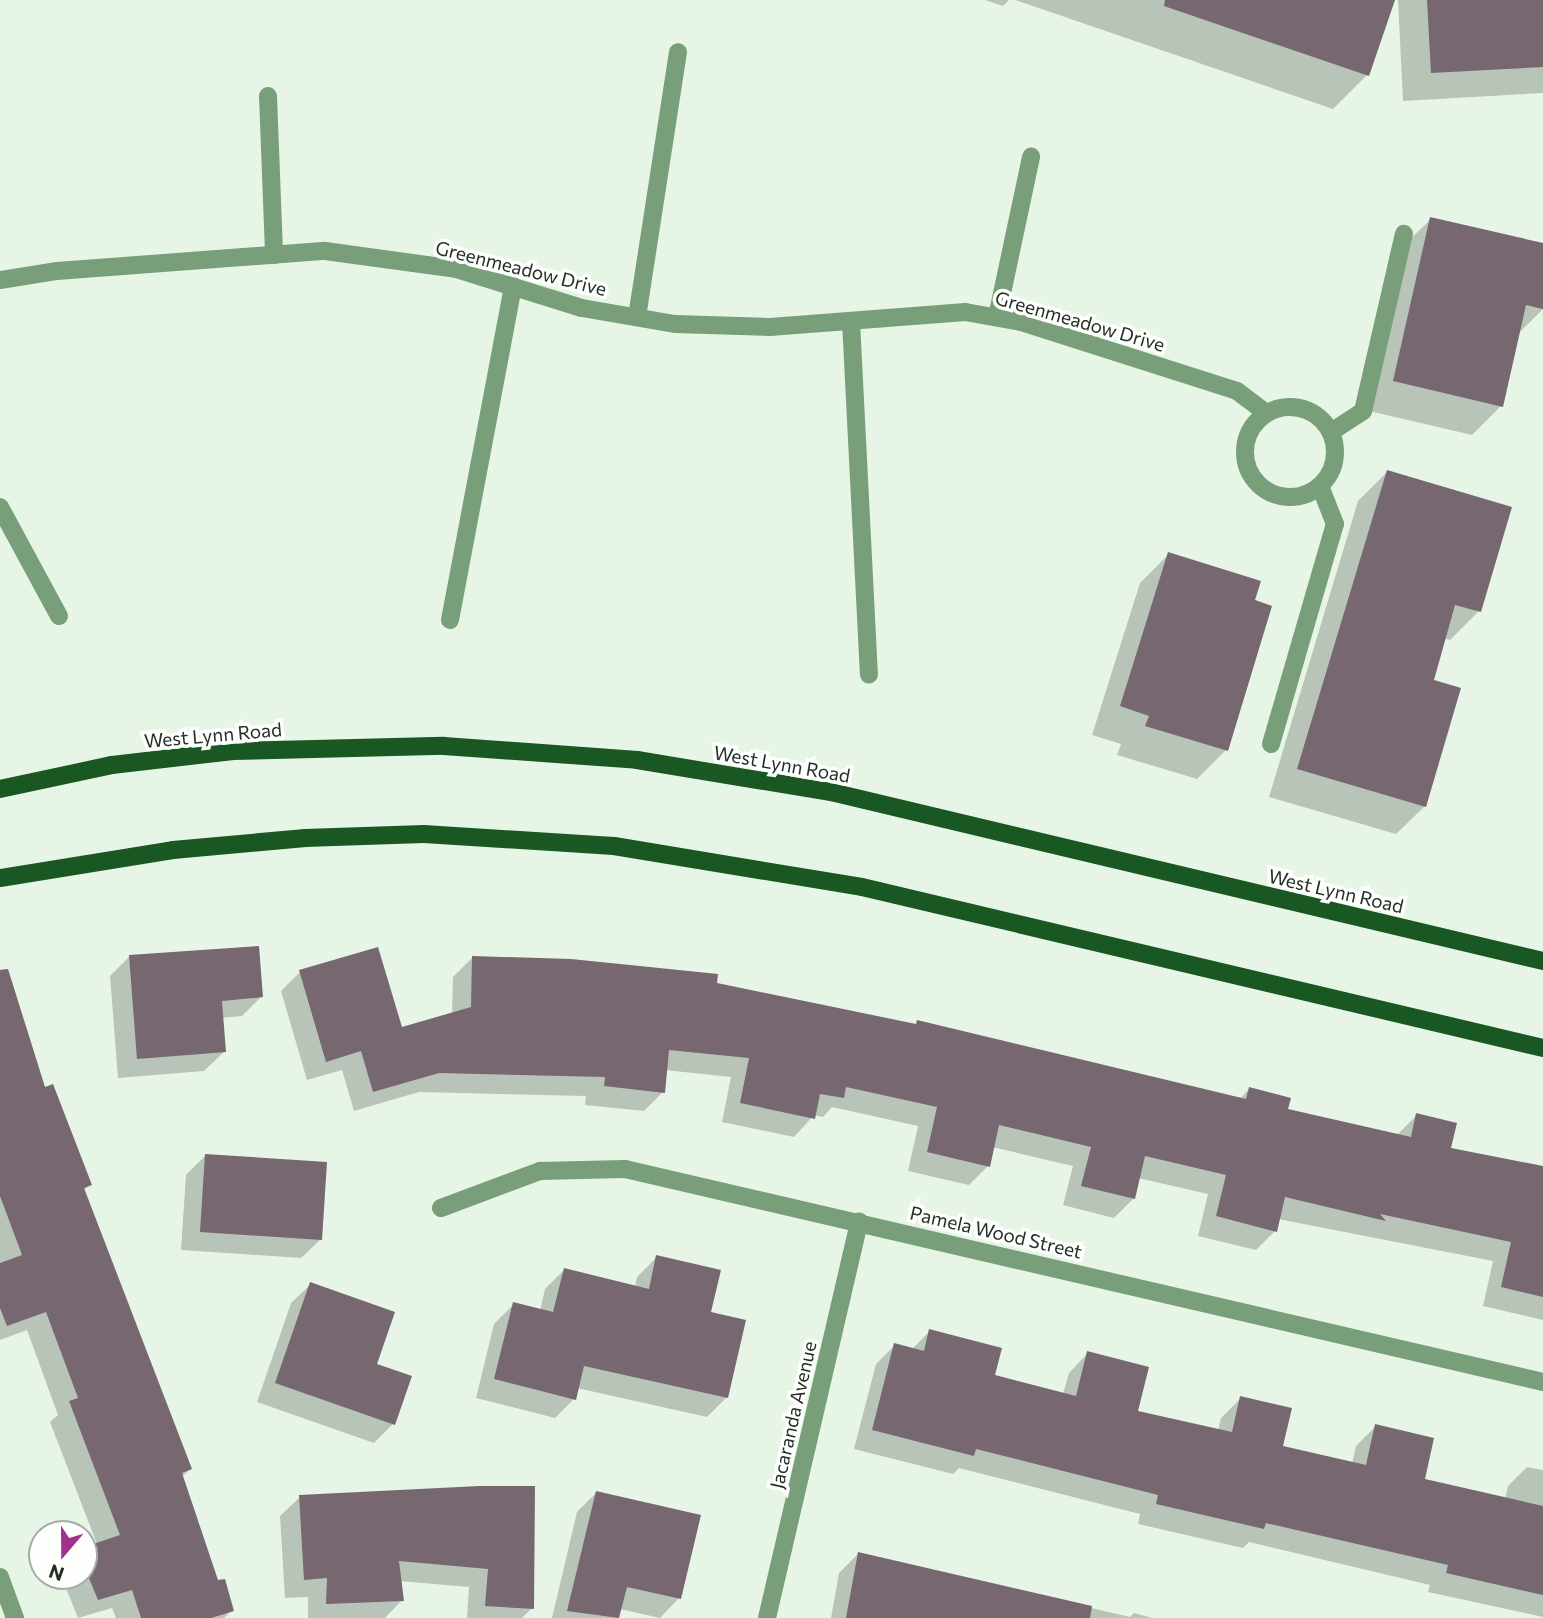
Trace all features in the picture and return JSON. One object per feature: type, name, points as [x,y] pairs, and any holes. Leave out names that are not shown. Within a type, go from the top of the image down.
[{"type":"main road","name":"West Lynn Road","points":[[0,789],[112,765],[233,751],[444,746],[636,760],[831,792],[1543,961]]},
{"type":"main road","points":[[0,878],[173,850],[305,838],[424,834],[614,846],[862,887],[1543,1048]]},
{"type":"street","points":[[637,317],[678,52]]},
{"type":"street","points":[[268,96],[274,255]]},
{"type":"street","points":[[997,317],[1031,157]]},
{"type":"street","points":[[1331,432],[1363,411],[1404,234]]},
{"type":"street","name":"Greenmeadow Drive","points":[[0,280],[57,271],[274,255],[351,255],[456,269],[582,307],[675,324],[770,327],[965,312],[997,317],[1237,391],[1266,413]]},
{"type":"street","points":[[450,620],[513,286]]},
{"type":"street","points":[[851,321],[869,675]]},
{"type":"street","points":[[1280,408],[1309,411],[1331,432],[1335,460],[1320,486],[1293,498],[1264,490],[1253,480],[1244,451],[1246,437],[1266,413],[1280,408]]},
{"type":"street","points":[[1271,744],[1335,524],[1320,486]]},
{"type":"street","points":[[0,507],[59,616]]},
{"type":"street","name":"Pamela Wood Street","points":[[441,1208],[540,1171],[625,1169],[1543,1382]]},
{"type":"street","name":"Jacaranda Avenue","points":[[766,1618],[859,1222]]},
{"type":"street","points":[[0,1577],[15,1618]]},
{"type":"building","points":[[1165,0],[1395,0],[1369,76],[1164,6]]},
{"type":"building","points":[[1427,0],[1543,0],[1543,67],[1431,73]]},
{"type":"building","points":[[1430,217],[1543,243],[1543,309],[1526,305],[1503,407],[1393,381]]},
{"type":"building","points":[[1387,470],[1512,507],[1481,612],[1455,605],[1434,680],[1461,688],[1426,807],[1297,769]]},
{"type":"building","points":[[1168,552],[1261,581],[1255,600],[1272,606],[1228,751],[1145,726],[1149,716],[1120,706]]},
{"type":"building","points":[[259,946],[263,997],[222,1001],[226,1052],[137,1059],[129,955]]},
{"type":"building","points":[[378,947],[402,1027],[471,1007],[472,956],[571,959],[718,974],[717,983],[916,1024],[917,1020],[1246,1099],[1249,1087],[1291,1098],[1288,1109],[1411,1137],[1416,1113],[1457,1123],[1451,1148],[1543,1166],[1543,1297],[1501,1287],[1511,1242],[1380,1214],[1386,1221],[1285,1197],[1277,1232],[1216,1216],[1226,1175],[1145,1156],[1135,1199],[1081,1186],[1091,1147],[999,1125],[990,1167],[927,1152],[937,1107],[846,1087],[844,1098],[820,1094],[815,1119],[740,1103],[749,1058],[669,1050],[665,1093],[604,1086],[605,1077],[439,1073],[373,1092],[361,1051],[326,1062],[299,970]]},
{"type":"building","points":[[8,969],[45,1087],[53,1084],[92,1185],[84,1188],[192,1469],[182,1473],[218,1580],[225,1579],[234,1611],[211,1618],[141,1618],[132,1590],[98,1600],[94,1590],[98,1590],[98,1542],[120,1535],[69,1401],[78,1398],[46,1312],[7,1326],[0,1308],[0,1263],[22,1255],[0,1196],[0,970]]},
{"type":"building","points":[[205,1154],[327,1162],[322,1240],[200,1232]]},
{"type":"building","points":[[656,1255],[721,1270],[711,1312],[746,1320],[728,1398],[584,1366],[576,1400],[494,1379],[513,1302],[553,1312],[564,1268],[649,1289]]},
{"type":"building","points":[[310,1282],[395,1312],[377,1364],[412,1376],[395,1425],[275,1383]]},
{"type":"building","points":[[929,1329],[1002,1348],[995,1375],[1076,1396],[1087,1351],[1149,1367],[1138,1411],[1232,1432],[1240,1396],[1292,1408],[1283,1446],[1366,1465],[1375,1424],[1434,1438],[1425,1479],[1543,1506],[1543,1595],[1446,1573],[1448,1565],[1266,1523],[1264,1529],[1156,1504],[1158,1495],[976,1449],[974,1456],[872,1430],[894,1343],[924,1351]]},
{"type":"building","points":[[479,1486],[535,1486],[534,1609],[485,1606],[488,1569],[399,1561],[404,1601],[326,1604],[327,1578],[304,1580],[299,1495]]},
{"type":"building","points":[[596,1491],[701,1515],[681,1599],[627,1587],[619,1618],[567,1611]]},
{"type":"building","points":[[858,1552],[1092,1606],[1090,1618],[846,1618]]}]
